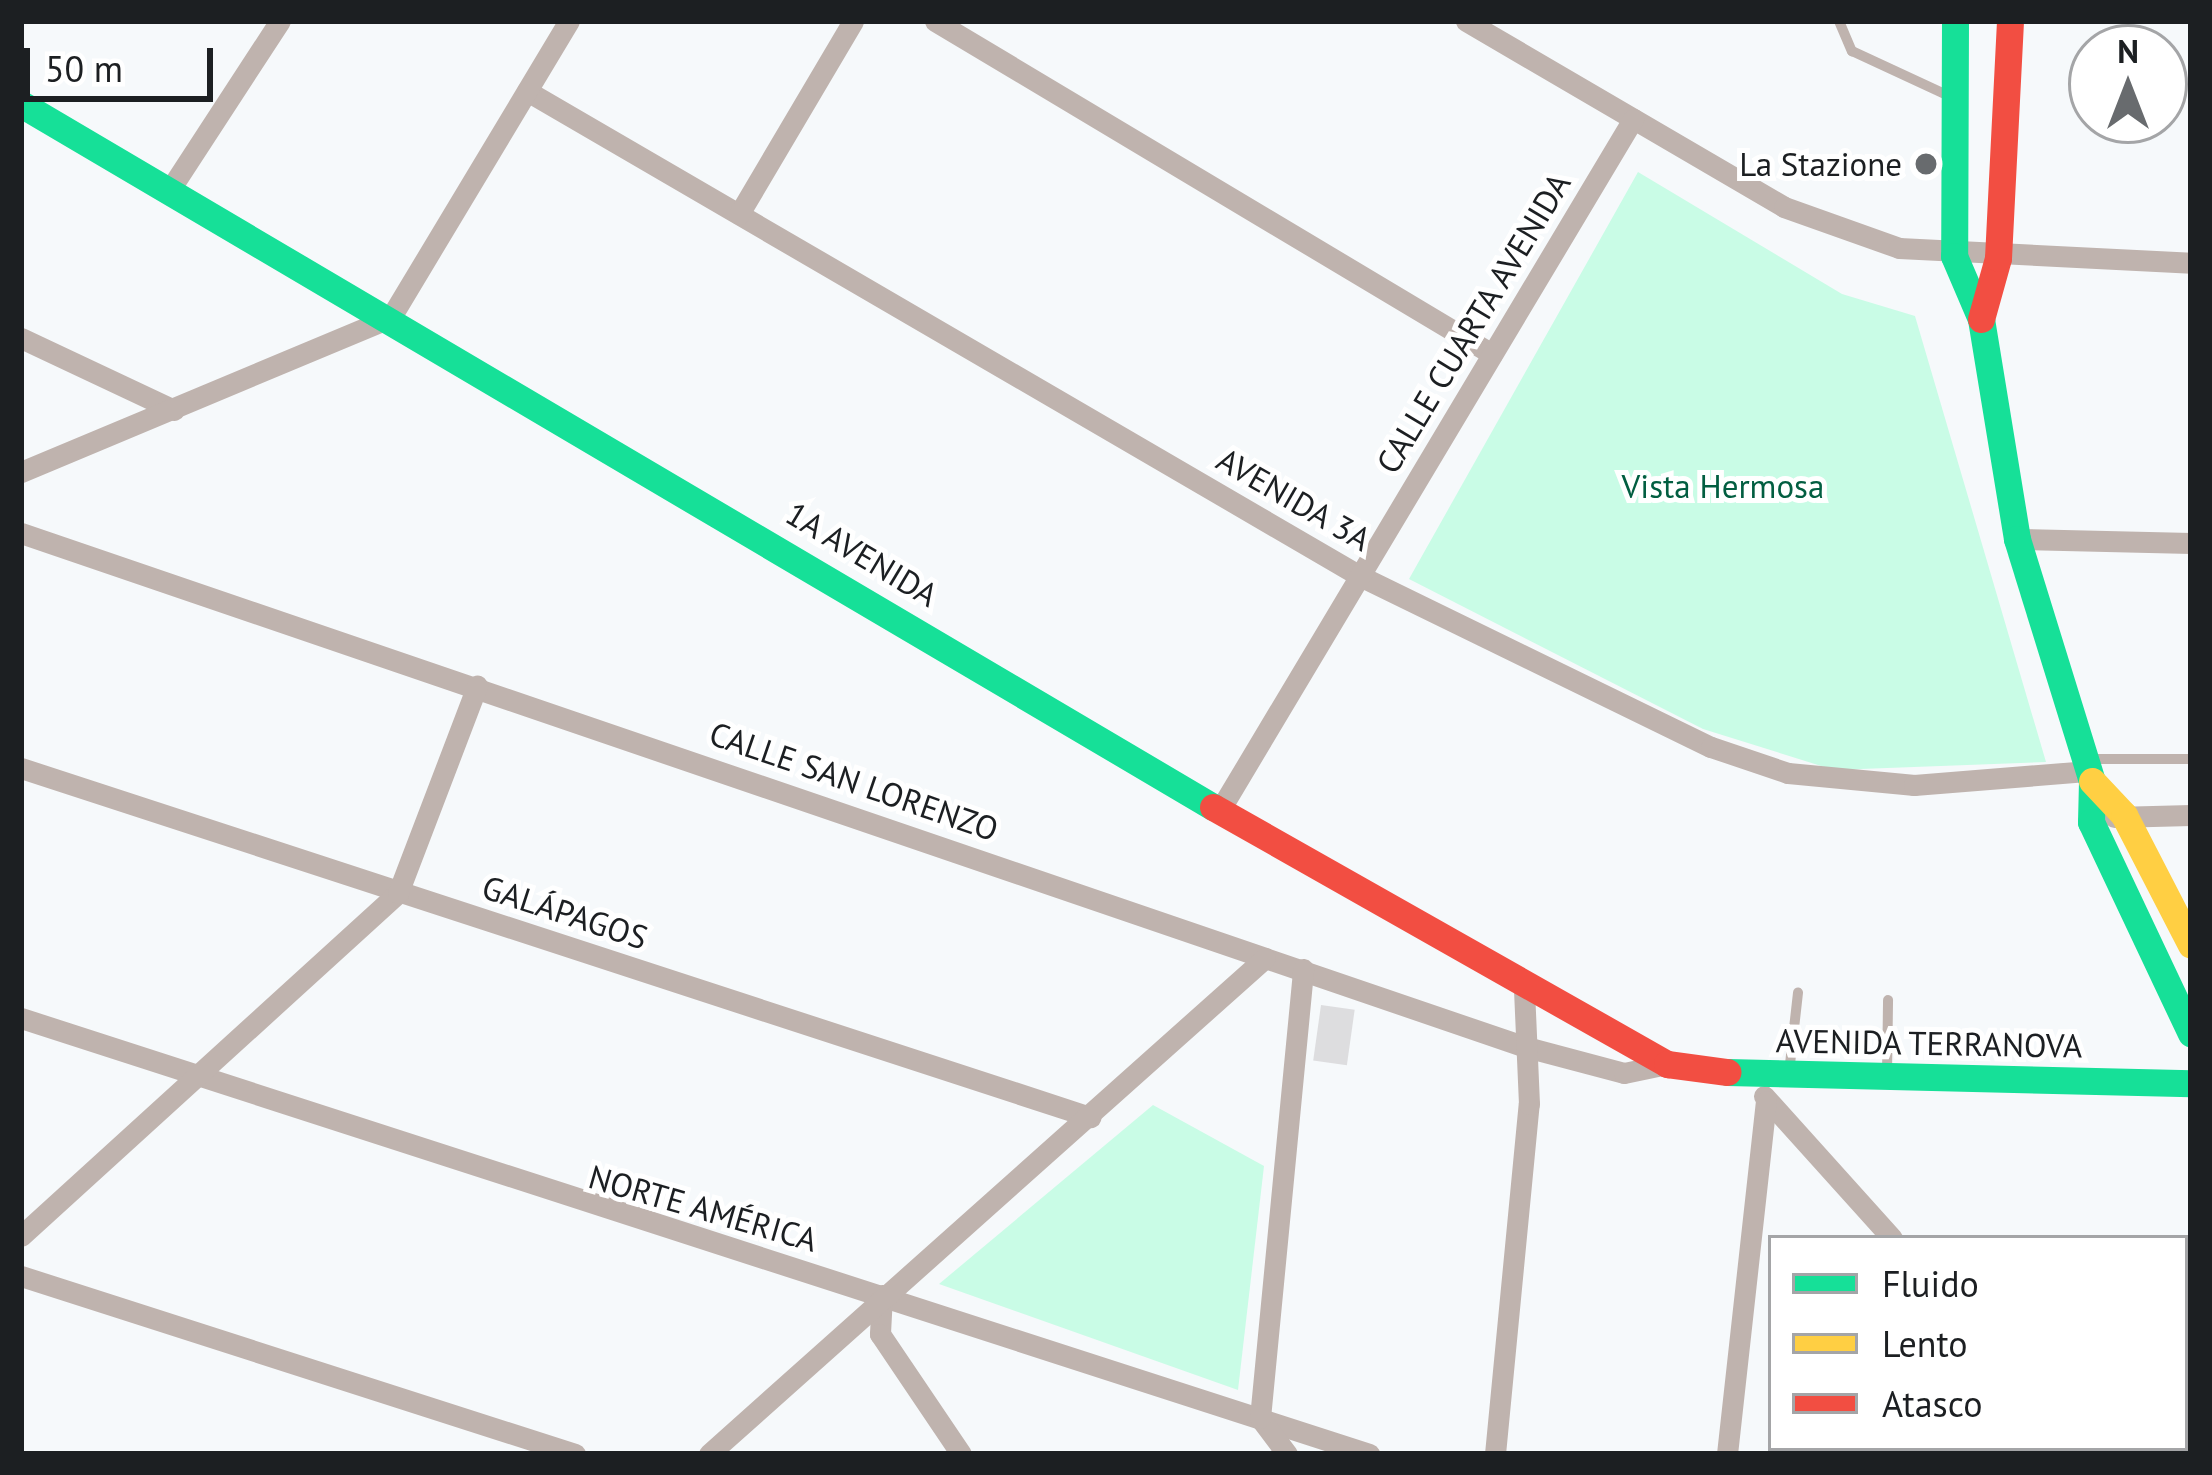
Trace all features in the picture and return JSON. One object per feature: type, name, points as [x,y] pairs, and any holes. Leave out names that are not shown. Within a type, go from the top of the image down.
[{"type":"street","points":[[169,191],[280,21]]},
{"type":"street","points":[[21,472],[392,317],[569,21]]},
{"type":"street","points":[[739,214],[853,21]]},
{"type":"street","points":[[935,21],[1492,355]]},
{"type":"street","points":[[1466,21],[1784,207],[1954,256],[2191,262]]},
{"type":"street","points":[[1954,21],[1954,256],[1981,319],[2017,539],[2088,770],[2091,822],[2191,1034]]},
{"type":"street","points":[[1981,319],[1998,258],[2010,21]]},
{"type":"street","name":"AVENIDA 3A","points":[[527,91],[1360,576],[1711,747],[1789,773],[1914,785],[2088,770]]},
{"type":"street","name":"1A AVENIDA","points":[[21,104],[392,317],[1524,990],[1667,1064]]},
{"type":"street","name":"CALLE CUARTA AVENIDA","points":[[1221,808],[1634,119]]},
{"type":"street","points":[[21,338],[174,410]]},
{"type":"street","name":"CALLE SAN LORENZO","points":[[21,533],[1526,1047],[1624,1073],[1667,1064]]},
{"type":"street","points":[[2017,539],[2191,543]]},
{"type":"street","points":[[21,1236],[201,1078],[398,893],[477,686]]},
{"type":"street","name":"GALÁPAGOS","points":[[21,768],[1090,1118]]},
{"type":"street","points":[[2088,770],[2124,815],[2191,945]]},
{"type":"street","points":[[2091,822],[2124,815],[2191,815]]},
{"type":"street","points":[[709,1454],[881,1295],[1090,1118],[1264,958]]},
{"type":"street","points":[[1287,1454],[1260,1418],[1303,969]]},
{"type":"street","points":[[1495,1454],[1526,1047],[1524,990]]},
{"type":"street","name":"NORTE AMÉRICA","points":[[21,1018],[1369,1454]]},
{"type":"street","name":"AVENIDA TERRANOVA","points":[[1667,1064],[1759,1088],[1789,1077],[2191,1083]]},
{"type":"street","points":[[1759,1088],[1889,1235]]},
{"type":"street","points":[[1727,1454],[1759,1088]]},
{"type":"street","points":[[21,1276],[575,1454]]},
{"type":"street","points":[[881,1295],[880,1334],[962,1454]]},
{"type":"lane","points":[[1839,21],[1852,51],[1954,98]]},
{"type":"lane","points":[[2088,770],[2191,759]]},
{"type":"lane","points":[[1789,1077],[1798,993]]},
{"type":"lane","points":[[1887,1078],[1888,1000]]},
{"type":"green space","name":"Vista Hermosa","points":[[1638,172],[1842,294],[1915,316],[2046,762],[1834,770],[1703,729],[1409,579]]},
{"type":"green space","points":[[1153,1105],[1264,1166],[1238,1390],[939,1284]]},
{"type":"building","points":[[1321,1005],[1355,1010],[1347,1065],[1313,1060]]},
{"type":"traffic: fast","points":[[1955,21],[1954,256],[1981,319],[2017,539],[2092,781],[2091,822],[2191,1034]]},
{"type":"traffic: fast","points":[[21,104],[1213,807]]},
{"type":"traffic: fast","points":[[1727,1072],[2191,1083]]},
{"type":"traffic: slow","points":[[2092,781],[2124,815],[2191,945]]},
{"type":"traffic: jam","points":[[1981,319],[1998,258],[2010,21]]},
{"type":"traffic: jam","points":[[1213,807],[1667,1064],[1727,1072]]},
{"type":"place","name":"La Stazione","points":[[1926,164]]}]
